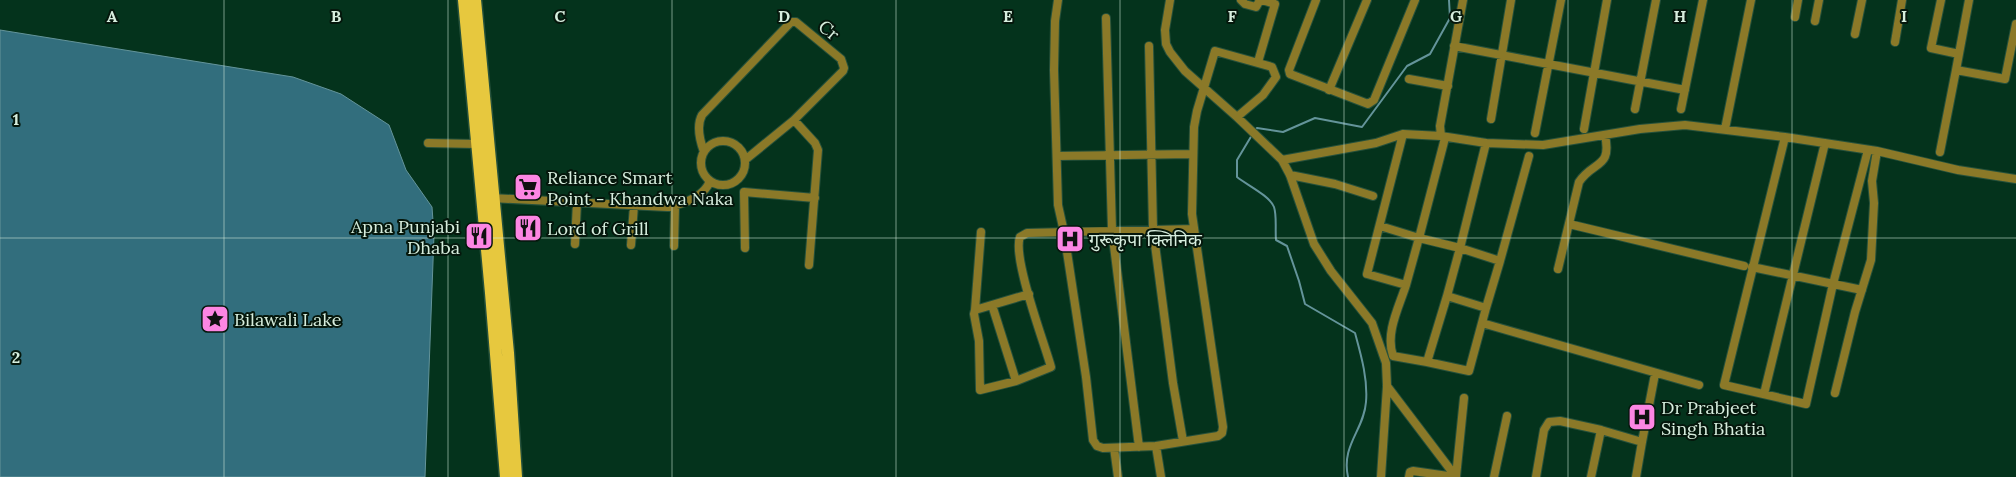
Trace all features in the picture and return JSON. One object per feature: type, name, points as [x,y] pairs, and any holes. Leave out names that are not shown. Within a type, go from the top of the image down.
[{"type":"main road","points":[[464,0],[476,144],[487,198],[508,354],[516,477]]},
{"type":"main road","points":[[475,0],[506,477]]},
{"type":"street","points":[[1058,0],[1055,21],[1054,60],[1058,205],[1064,232],[1086,377],[1093,440],[1097,446],[1102,448],[1156,446],[1218,436],[1222,433],[1223,427],[1192,214],[1192,154],[1196,119],[1215,51],[1272,67],[1276,77],[1263,95],[1237,116]]},
{"type":"street","points":[[1170,0],[1165,30],[1166,44],[1170,52],[1180,65],[1237,116],[1256,137],[1282,160],[1290,175],[1314,244],[1331,271],[1372,323],[1386,363],[1381,477]]},
{"type":"street","points":[[1241,0],[1245,4],[1256,7],[1261,0],[1275,4],[1258,62]]},
{"type":"street","points":[[1316,0],[1289,70],[1290,74],[1368,104],[1374,100],[1415,0]]},
{"type":"street","points":[[1330,90],[1367,0]]},
{"type":"street","points":[[1463,0],[1454,46],[1442,133],[1419,238],[1391,332],[1390,347],[1393,356],[1469,371],[1528,156]]},
{"type":"street","points":[[1491,119],[1511,0]]},
{"type":"street","points":[[1535,133],[1561,0]]},
{"type":"street","points":[[1584,129],[1607,0]]},
{"type":"street","points":[[1635,109],[1656,0]]},
{"type":"street","points":[[1681,109],[1703,0]]},
{"type":"street","points":[[1725,129],[1752,0]]},
{"type":"street","points":[[1795,17],[1798,0]]},
{"type":"street","points":[[1815,21],[1819,0]]},
{"type":"street","points":[[1855,34],[1862,0]]},
{"type":"street","points":[[1895,42],[1902,0]]},
{"type":"street","points":[[1941,0],[1931,48],[1959,54]]},
{"type":"street","points":[[1940,152],[1969,0]]},
{"type":"street","points":[[1106,18],[1108,155],[1112,230],[1139,447]]},
{"type":"street","name":"Cr","points":[[704,152],[701,143],[699,121],[702,116],[793,22],[802,27],[840,59],[844,68],[843,71],[794,120],[745,160]]},
{"type":"street","points":[[1956,70],[2005,79],[2016,24]]},
{"type":"street","points":[[1149,46],[1152,229],[1173,383],[1183,441]]},
{"type":"street","points":[[1454,46],[1685,90]]},
{"type":"street","points":[[2007,70],[2016,72]]},
{"type":"street","points":[[1409,79],[1448,86]]},
{"type":"street","points":[[794,120],[815,143],[818,150],[809,265]]},
{"type":"street","points":[[1282,160],[1376,143],[1403,134],[1442,133],[1486,143],[1542,145],[1640,129],[1686,125],[1877,151],[1958,170],[2016,179]]},
{"type":"street","points":[[1403,134],[1367,274],[1406,285]]},
{"type":"street","points":[[1558,269],[1579,182],[1583,175],[1606,158],[1605,135]]},
{"type":"street","points":[[1784,137],[1748,266],[1724,385],[1806,404],[1833,284],[1868,150]]},
{"type":"street","points":[[715,142],[730,142],[738,147],[745,160],[742,174],[735,182],[720,185],[710,180],[702,167],[704,152],[715,142]]},
{"type":"street","points":[[428,143],[476,144]]},
{"type":"street","points":[[1427,362],[1460,248],[1486,143]]},
{"type":"street","points":[[1764,394],[1825,143]]},
{"type":"street","points":[[1835,393],[1871,260],[1874,202],[1872,181],[1877,151]]},
{"type":"street","points":[[1057,156],[1192,154]]},
{"type":"street","points":[[1290,175],[1335,184],[1373,196]]},
{"type":"street","points":[[487,198],[675,206],[703,192],[710,180]]},
{"type":"street","points":[[735,182],[739,189],[744,192],[815,198]]},
{"type":"street","points":[[744,192],[745,248]]},
{"type":"street","points":[[575,244],[577,202]]},
{"type":"street","points":[[631,245],[634,205]]},
{"type":"street","points":[[674,246],[675,206]]},
{"type":"street","points":[[1569,224],[1748,266],[1862,290]]},
{"type":"street","points":[[1380,226],[1500,261]]},
{"type":"street","points":[[981,232],[974,314],[979,341],[978,388],[983,391],[1016,381],[1052,366],[1018,252],[1020,237],[1026,233],[1194,229]]},
{"type":"street","points":[[975,310],[1029,294]]},
{"type":"street","points":[[1447,296],[1486,308]]},
{"type":"street","points":[[992,306],[1016,381]]},
{"type":"street","points":[[1482,323],[1655,374],[1699,385]]},
{"type":"street","points":[[1636,477],[1655,374]]},
{"type":"street","points":[[1386,386],[1456,477]]},
{"type":"street","points":[[1456,477],[1464,398]]},
{"type":"street","points":[[1494,477],[1507,416]]},
{"type":"street","points":[[1536,477],[1544,430],[1549,422],[1560,421],[1642,442]]},
{"type":"street","points":[[1591,477],[1601,430]]},
{"type":"street","points":[[1156,446],[1161,477]]},
{"type":"street","points":[[1114,448],[1118,477]]},
{"type":"street","points":[[1408,477],[1410,472],[1413,472],[1456,477]]},
{"type":"water","name":"Bilawali Lake","points":[[0,30],[293,77],[341,94],[389,125],[406,170],[432,207],[434,235],[425,477],[0,477]]},
{"type":"waterway","points":[[1254,131],[1257,128],[1283,132],[1315,118],[1362,127],[1407,66],[1430,54],[1450,18],[1449,0]]},
{"type":"waterway","points":[[1252,135],[1237,160],[1237,177],[1272,203],[1275,215],[1276,240],[1287,246],[1305,304],[1355,333],[1365,376],[1366,402],[1361,421],[1350,447],[1347,466],[1348,477]]},
{"type":"place","name":"Reliance Smart Point - Khandwa Naka","points":[[528,187]]},
{"type":"place","name":"Lord of Grill","points":[[528,228]]},
{"type":"place","name":"Apna Punjabi Dhaba","points":[[479,236]]},
{"type":"place","name":"गुरूकृपा क्लिनिक","points":[[1070,239]]},
{"type":"place","name":"Bilawali Lake","points":[[215,319]]},
{"type":"place","name":"Dr Prabjeet Singh Bhatia","points":[[1642,417]]}]
